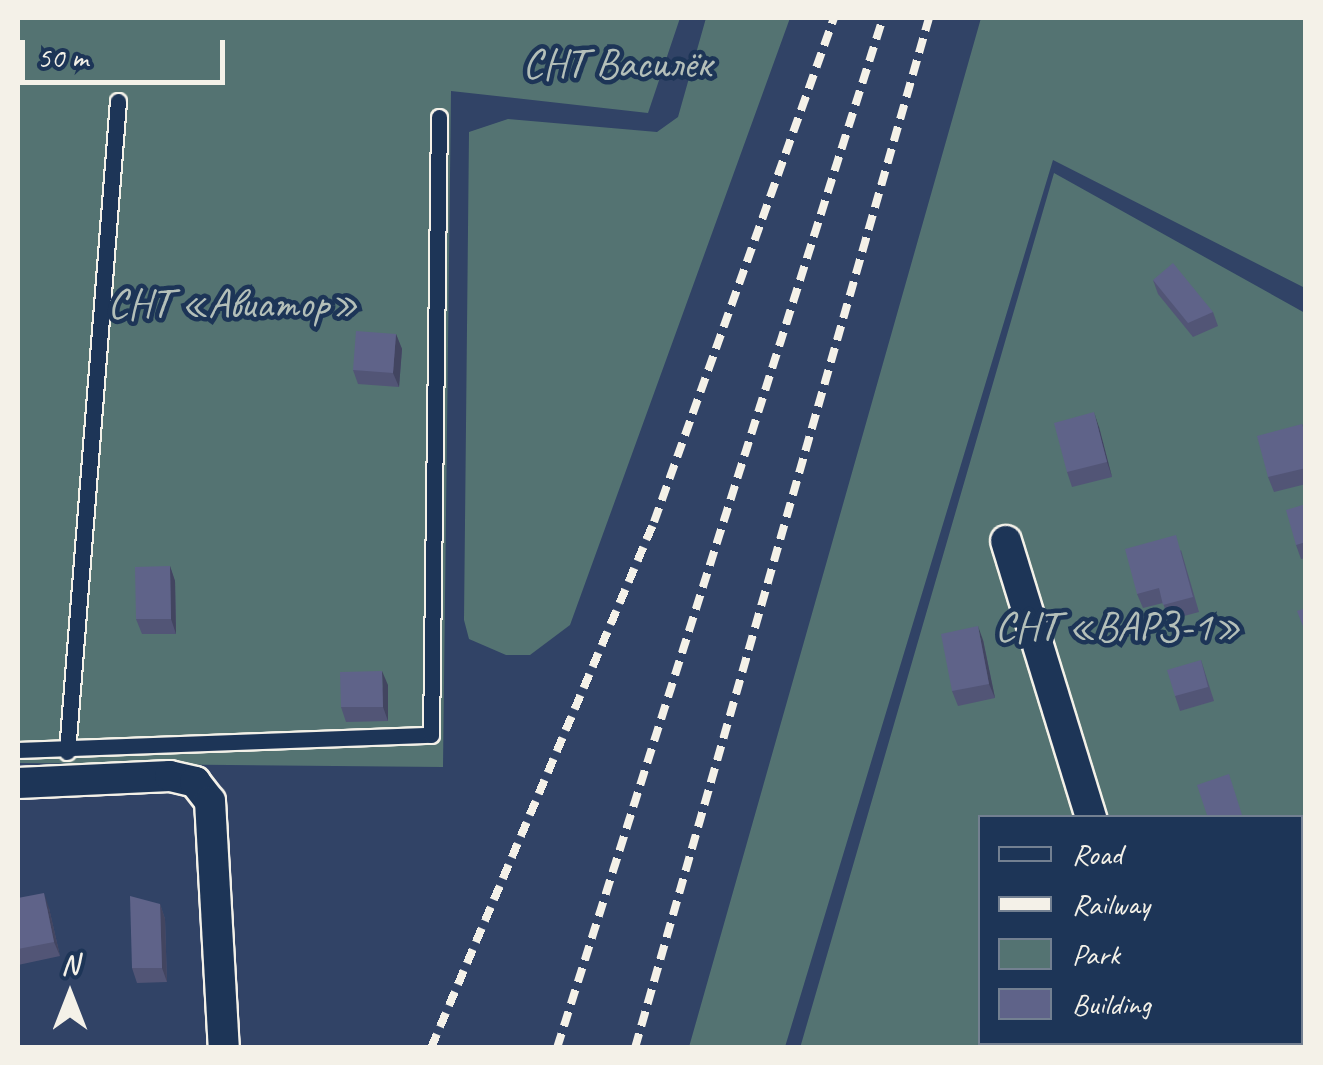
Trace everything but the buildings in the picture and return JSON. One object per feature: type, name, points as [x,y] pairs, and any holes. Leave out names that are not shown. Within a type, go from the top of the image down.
[{"type":"street","points":[[1006,541],[1090,815]]},
{"type":"street","points":[[18,783],[170,776],[195,782],[210,802],[224,1048]]},
{"type":"lane","points":[[67,752],[118,101]]},
{"type":"lane","points":[[18,750],[67,752],[431,735],[439,117]]},
{"type":"green space","name":"СНТ «Авиатор»","points":[[18,18],[680,18],[648,113],[451,91],[443,767],[18,763]]},
{"type":"green space","points":[[706,18],[790,18],[570,625],[530,655],[506,655],[469,639],[464,620],[469,132],[508,119],[657,132],[678,117]]},
{"type":"green space","points":[[981,18],[1305,18],[1305,288],[1053,160],[785,1047],[689,1047]]},
{"type":"green space","name":"СНТ «ВАРЗ-1»","points":[[1054,173],[1305,313],[1305,984],[1303,815],[978,815],[978,1045],[996,1045],[800,1048]]},
{"type":"green space","points":[[1305,997],[1305,1047],[1152,1047],[1303,1045]]},
{"type":"railway","points":[[431,1048],[654,522],[834,18]]},
{"type":"railway","points":[[557,1048],[883,18]]},
{"type":"railway","points":[[635,1048],[929,18]]},
{"type":"park label","name":"СНТ Василёк","points":[[617,64]]}]
